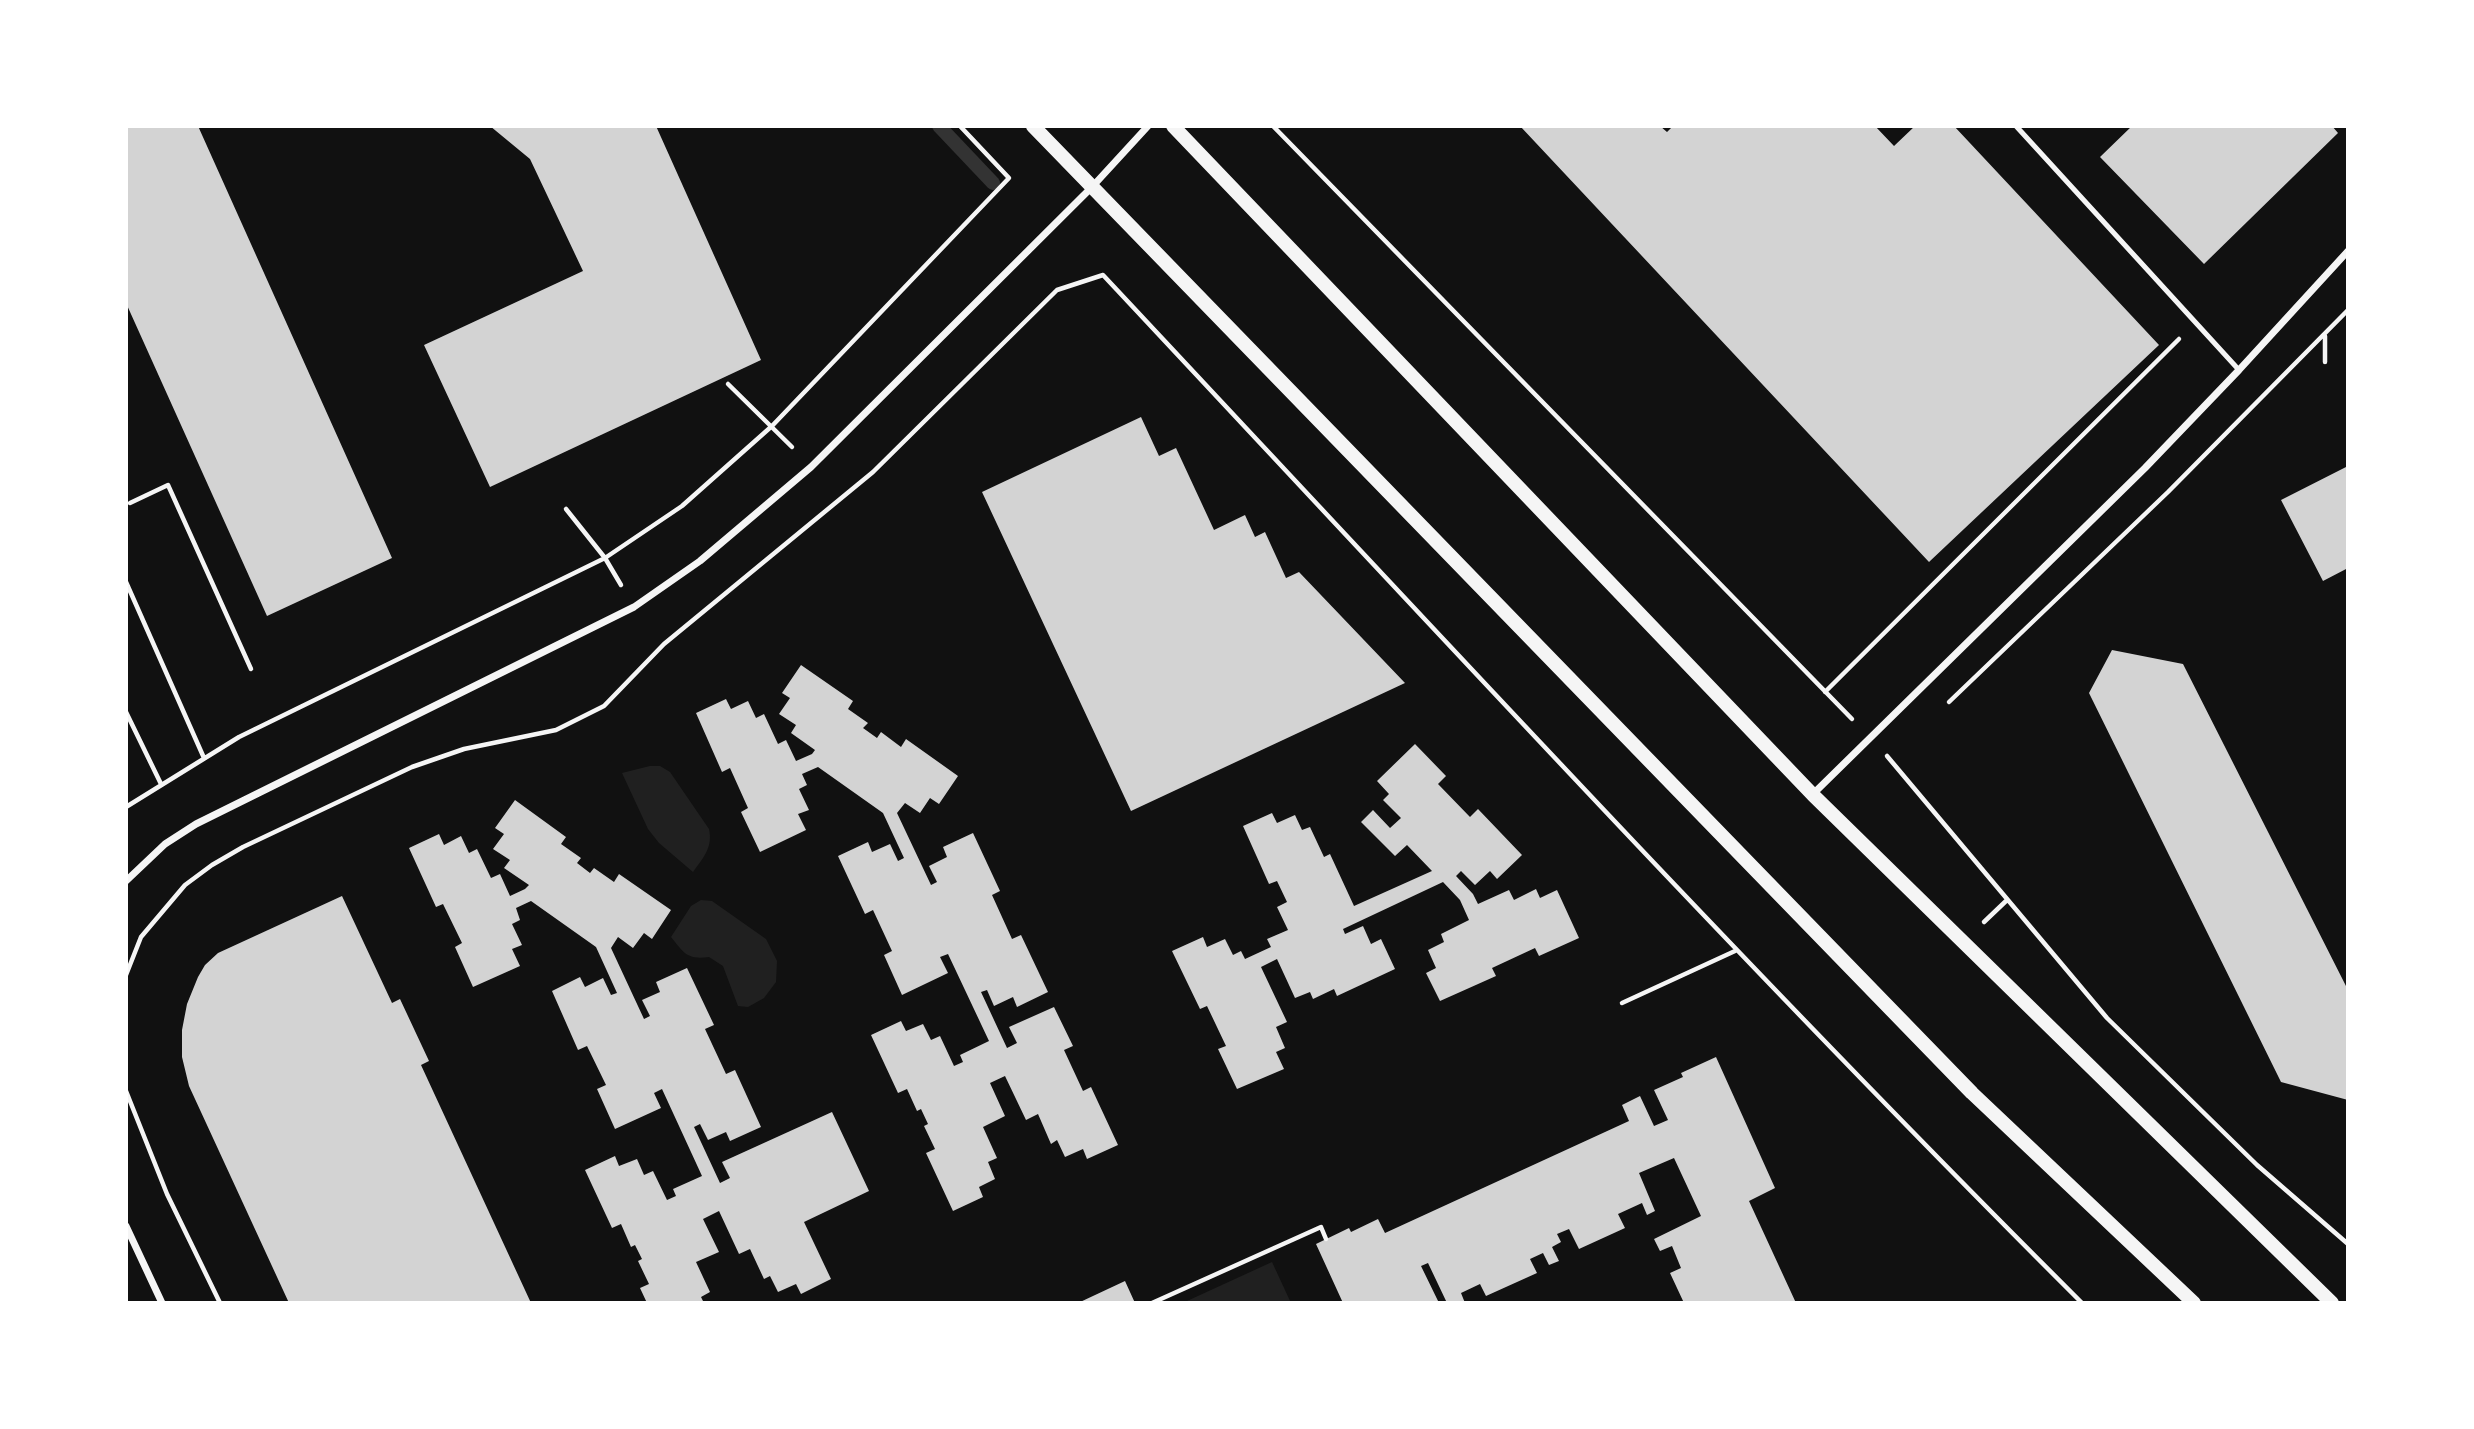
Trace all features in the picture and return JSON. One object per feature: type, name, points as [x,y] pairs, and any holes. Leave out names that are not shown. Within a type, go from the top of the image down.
[{"type":"main road","points":[[1033,126],[1972,1093],[2194,1303]]},
{"type":"main road","points":[[1173,126],[1812,795],[2332,1303]]},
{"type":"street","points":[[126,881],[165,844],[196,824],[634,607],[700,561],[811,467],[1093,187],[1148,126]]},
{"type":"street","points":[[1812,795],[2145,468],[2348,251]]},
{"type":"street","points":[[126,1226],[162,1303]]},
{"type":"lane","points":[[2016,126],[2239,370]]},
{"type":"lane","points":[[2022,132],[2028,126]]},
{"type":"path","points":[[126,807],[251,732],[605,558],[682,506],[772,426],[1009,178],[960,126]]},
{"type":"path","points":[[1273,126],[1870,738],[2107,1018],[2257,1165],[2348,1244]]},
{"type":"path","points":[[1104,275],[1735,951],[2082,1303]]},
{"type":"path","points":[[1940,712],[2168,492],[2348,310]]},
{"type":"path","points":[[1825,692],[2196,322]]},
{"type":"path","points":[[2325,335],[2325,362]]},
{"type":"path","points":[[728,384],[811,467]]},
{"type":"path","points":[[130,503],[168,485],[251,669]]},
{"type":"path","points":[[566,509],[605,558],[634,607]]},
{"type":"path","points":[[126,582],[204,758]]},
{"type":"path","points":[[126,712],[161,784]]},
{"type":"path","points":[[1890,760],[1900,750]]},
{"type":"path","points":[[1622,1003],[1735,951]]},
{"type":"path","points":[[126,1091],[167,1194],[220,1303]]},
{"type":"path","points":[[1152,1303],[1321,1227],[1326,1239]]},
{"type":"shaded area","points":[[660,766],[670,772],[709,829],[709,847],[693,872],[659,843],[648,829],[622,773]]},
{"type":"shaded area","points":[[701,900],[712,901],[766,939],[777,961],[776,982],[764,998],[748,1007],[738,1006],[723,966],[709,957],[687,954],[671,937],[691,906]]},
{"type":"shaded area","points":[[1272,1262],[1291,1303],[1187,1301]]},
{"type":"building","points":[[126,126],[198,126],[392,558],[267,616],[126,303]]},
{"type":"building","points":[[490,126],[656,126],[761,360],[490,487],[424,345],[583,271],[530,159]]},
{"type":"building","points":[[1520,126],[1660,126],[1667,132],[1673,126],[1875,126],[1894,146],[1915,126],[1954,126],[2159,345],[1929,562]]},
{"type":"building","points":[[2132,126],[2332,126],[2338,133],[2204,264],[2100,157]]},
{"type":"building","points":[[1141,417],[1159,456],[1176,448],[1214,530],[1245,515],[1255,537],[1265,532],[1286,578],[1299,572],[1405,683],[1131,811],[982,492]]},
{"type":"building","points":[[2348,466],[2348,568],[2323,581],[2281,500]]},
{"type":"building","points":[[2112,650],[2183,664],[2348,990],[2348,1100],[2281,1082],[2089,693]]},
{"type":"building","points":[[801,665],[853,701],[848,709],[868,723],[863,728],[877,738],[881,732],[901,747],[906,739],[958,776],[939,804],[930,798],[920,813],[905,803],[897,813],[931,885],[937,882],[929,866],[947,857],[943,847],[973,833],[1000,891],[992,895],[1012,939],[1021,935],[1048,992],[1017,1007],[1013,997],[994,1006],[987,990],[981,992],[1007,1048],[1017,1043],[1009,1027],[1054,1007],[1073,1046],[1064,1050],[1083,1091],[1091,1087],[1118,1145],[1087,1159],[1083,1149],[1065,1157],[1057,1140],[1051,1144],[1038,1114],[1026,1120],[1005,1076],[990,1083],[1005,1116],[983,1127],[997,1158],[988,1162],[995,1179],[979,1187],[983,1197],[953,1211],[926,1153],[935,1149],[924,1126],[928,1124],[921,1109],[917,1111],[907,1089],[898,1093],[871,1035],[901,1021],[906,1031],[923,1024],[931,1040],[940,1036],[954,1066],[963,1062],[960,1055],[989,1041],[948,954],[940,957],[948,973],[902,995],[884,955],[892,951],[873,910],[865,914],[838,856],[868,842],[872,852],[890,844],[898,861],[904,858],[883,813],[818,767],[802,774],[807,785],[799,789],[809,810],[798,814],[806,830],[760,852],[741,812],[748,808],[730,768],[722,772],[696,713],[726,699],[731,709],[748,701],[756,718],[764,714],[778,744],[786,740],[796,761],[812,754],[815,750],[791,733],[796,725],[779,714],[790,698],[782,693]]},
{"type":"building","points":[[1415,744],[1446,776],[1438,784],[1470,817],[1478,809],[1522,855],[1497,879],[1490,871],[1475,885],[1461,871],[1456,876],[1473,894],[1478,904],[1509,890],[1514,900],[1536,889],[1540,898],[1557,890],[1579,938],[1539,956],[1535,948],[1492,968],[1496,976],[1440,1001],[1426,973],[1436,968],[1428,950],[1444,942],[1441,934],[1469,920],[1460,900],[1443,882],[1343,929],[1345,934],[1363,926],[1371,944],[1381,939],[1395,969],[1337,996],[1334,989],[1313,999],[1310,992],[1295,998],[1277,959],[1261,967],[1287,1022],[1276,1027],[1285,1048],[1276,1052],[1284,1069],[1237,1089],[1218,1049],[1226,1046],[1207,1006],[1200,1009],[1172,951],[1203,937],[1207,947],[1225,939],[1233,955],[1241,951],[1245,959],[1271,947],[1267,939],[1288,930],[1277,907],[1287,902],[1277,881],[1269,884],[1243,826],[1272,813],[1277,823],[1295,815],[1302,830],[1310,827],[1324,857],[1330,854],[1354,906],[1432,871],[1407,845],[1395,856],[1361,822],[1373,810],[1390,828],[1401,818],[1383,800],[1389,794],[1377,781]]},
{"type":"building","points":[[515,800],[566,837],[561,844],[581,858],[577,863],[590,873],[594,868],[614,882],[619,874],[671,910],[652,939],[644,933],[633,948],[618,937],[611,948],[644,1019],[650,1016],[642,1000],[660,992],[656,982],[687,968],[714,1025],[705,1029],[726,1074],[735,1070],[761,1127],[730,1141],[726,1132],[708,1140],[700,1124],[694,1127],[720,1183],[730,1178],[722,1162],[832,1112],[869,1191],[804,1222],[831,1279],[801,1294],[796,1284],[778,1292],[770,1276],[764,1279],[750,1249],[739,1254],[719,1211],[703,1219],[719,1252],[696,1262],[710,1292],[701,1297],[704,1303],[647,1303],[640,1288],[649,1284],[638,1261],[642,1259],[635,1245],[631,1247],[621,1224],[612,1228],[585,1170],[615,1156],[619,1166],[637,1159],[644,1175],[653,1171],[667,1200],[676,1196],[673,1189],[702,1176],[662,1089],[654,1093],[661,1108],[615,1129],[597,1089],[606,1085],[587,1046],[578,1050],[552,991],[580,977],[585,987],[603,978],[611,995],[617,993],[596,947],[531,901],[516,908],[520,920],[512,924],[522,945],[512,949],[520,966],[473,987],[455,947],[462,943],[443,904],[436,907],[409,848],[439,834],[444,845],[461,836],[469,853],[477,849],[491,878],[500,874],[510,896],[529,885],[504,868],[510,860],[493,849],[504,834],[495,828]]},
{"type":"building","points":[[342,896],[392,1003],[400,999],[429,1061],[421,1065],[531,1303],[289,1303],[189,1086],[182,1057],[182,1030],[187,1004],[198,977],[205,965],[218,953]]},
{"type":"building","points":[[1716,1057],[1775,1188],[1749,1201],[1796,1303],[1684,1303],[1670,1273],[1681,1268],[1672,1246],[1660,1251],[1654,1239],[1701,1216],[1674,1158],[1639,1173],[1655,1211],[1647,1215],[1642,1203],[1618,1214],[1625,1228],[1579,1249],[1569,1229],[1557,1234],[1561,1242],[1552,1247],[1559,1261],[1549,1265],[1543,1253],[1530,1259],[1537,1273],[1486,1296],[1480,1284],[1461,1293],[1465,1303],[1447,1303],[1428,1263],[1421,1266],[1439,1303],[1343,1303],[1316,1244],[1349,1228],[1351,1232],[1378,1219],[1385,1233],[1629,1121],[1622,1105],[1640,1096],[1654,1126],[1668,1120],[1654,1090],[1683,1077],[1681,1073]]},
{"type":"building","points":[[1125,1281],[1135,1303],[1078,1303]]},
{"type":"waterway","points":[[939,126],[993,183]]}]
